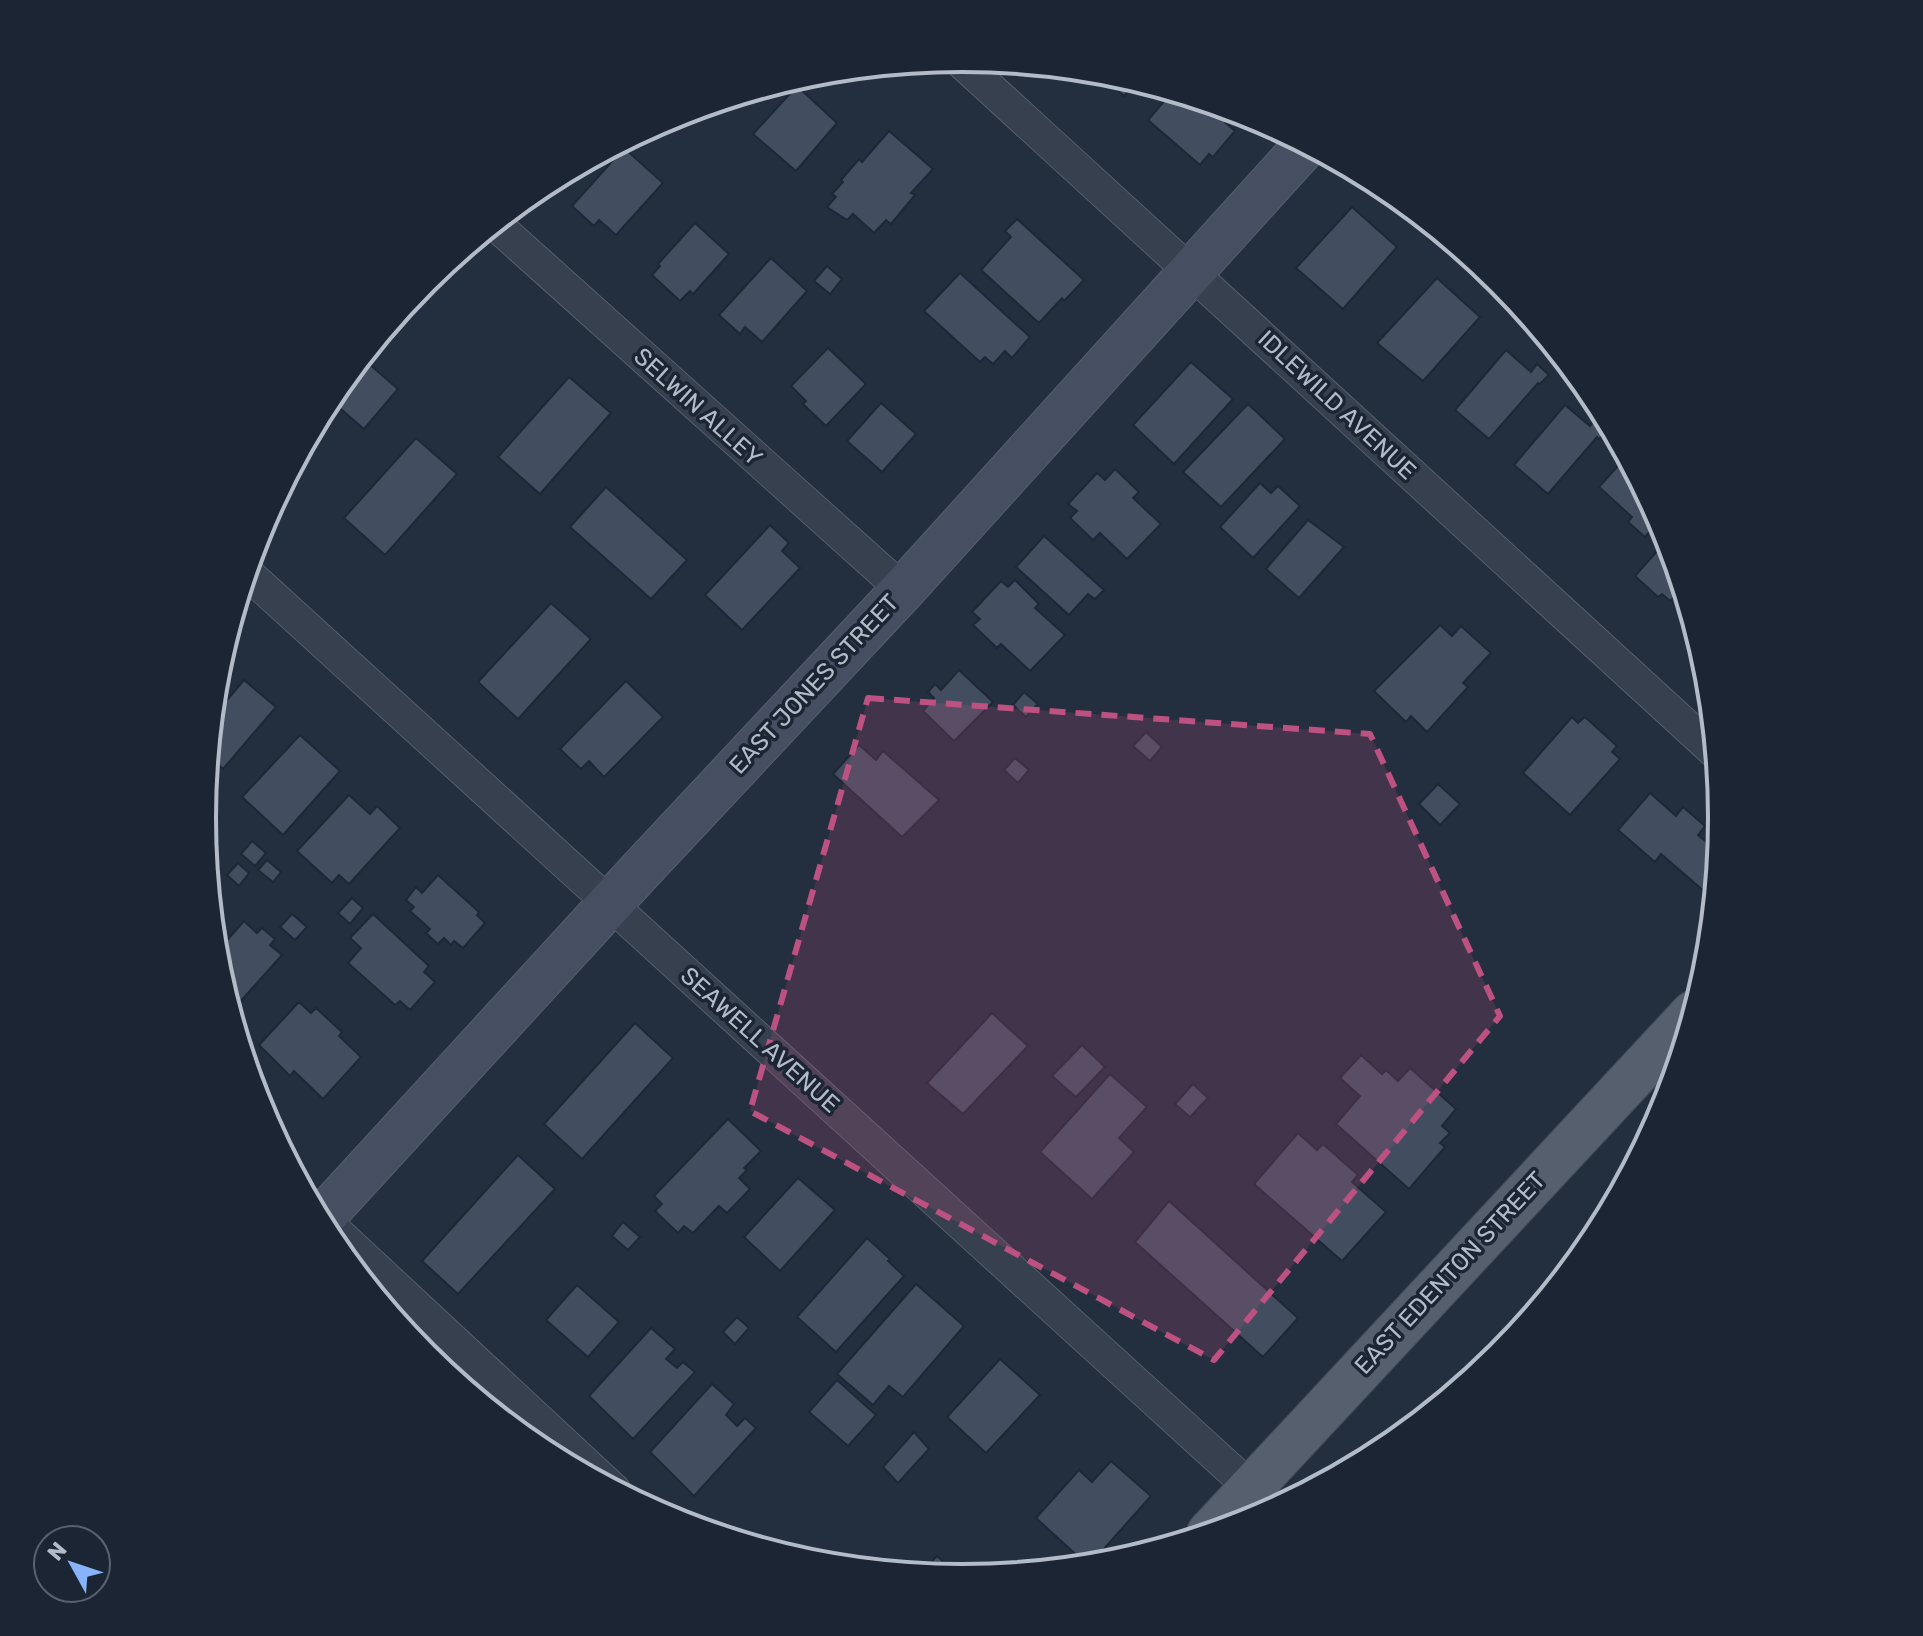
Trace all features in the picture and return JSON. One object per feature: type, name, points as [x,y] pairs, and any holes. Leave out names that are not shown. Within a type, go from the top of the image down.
[{"type":"main road","name":"EAST EDENTON STREET","points":[[1262,1498],[1676,1033]]},
{"type":"street","name":"IDLEWILD AVENUE","points":[[973,72],[1703,741]]},
{"type":"street","name":"EAST JONES STREET","points":[[326,1208],[903,590],[1299,153]]},
{"type":"street","name":"SELWIN ALLEY","points":[[502,230],[903,590]]},
{"type":"street","name":"SEAWELL AVENUE","points":[[254,580],[1262,1498]]},
{"type":"street","points":[[355,1251],[581,1460]]},
{"type":"highlighted area","points":[[868,698],[1370,734],[1500,1016],[1214,1360],[750,1111]]},
{"type":"building","points":[[1114,88],[1129,91],[1124,96]]},
{"type":"building","points":[[801,89],[837,123],[796,171],[753,134],[792,92]]},
{"type":"building","points":[[1165,100],[1226,121],[1235,131],[1213,157],[1209,154],[1200,165],[1148,120]]},
{"type":"building","points":[[889,131],[933,169],[911,193],[915,195],[891,224],[886,220],[874,233],[853,214],[847,220],[827,207],[836,197],[832,194],[843,182],[841,180],[859,159],[862,162]]},
{"type":"building","points":[[628,151],[663,183],[616,235],[599,220],[594,226],[572,206],[615,158]]},
{"type":"building","points":[[1352,207],[1397,247],[1343,309],[1296,268]]},
{"type":"building","points":[[1017,219],[1084,280],[1039,323],[981,270],[1011,237],[1005,231]]},
{"type":"building","points":[[695,223],[729,254],[693,294],[690,291],[680,301],[652,275]]},
{"type":"building","points":[[771,258],[807,291],[762,342],[745,327],[740,334],[719,315]]},
{"type":"building","points":[[827,266],[842,279],[830,294],[814,281]]},
{"type":"building","points":[[960,273],[1030,337],[1012,358],[1005,351],[993,364],[985,357],[980,362],[924,311]]},
{"type":"building","points":[[1437,278],[1480,317],[1423,381],[1377,343]]},
{"type":"building","points":[[828,348],[866,384],[826,426],[803,404],[806,401],[791,386]]},
{"type":"building","points":[[1506,350],[1531,372],[1537,364],[1549,375],[1538,383],[1489,439],[1455,410]]},
{"type":"building","points":[[1191,362],[1233,399],[1174,464],[1133,425]]},
{"type":"building","points":[[370,364],[398,389],[364,429],[339,407]]},
{"type":"building","points":[[569,377],[611,413],[540,494],[498,457]]},
{"type":"building","points":[[881,403],[916,434],[882,472],[847,441]]},
{"type":"building","points":[[1248,404],[1285,439],[1221,507],[1183,472]]},
{"type":"building","points":[[1565,405],[1590,426],[1593,422],[1602,436],[1597,437],[1548,494],[1514,465]]},
{"type":"building","points":[[416,438],[457,474],[385,555],[344,518]]},
{"type":"building","points":[[1619,465],[1650,531],[1645,537],[1628,522],[1632,517],[1599,487]]},
{"type":"building","points":[[1115,469],[1139,492],[1133,498],[1161,524],[1127,559],[1100,533],[1093,540],[1070,518],[1077,511],[1068,504],[1097,473],[1105,480]]},
{"type":"building","points":[[1260,483],[1271,493],[1278,486],[1300,506],[1253,558],[1220,527]]},
{"type":"building","points":[[606,487],[687,560],[651,599],[570,527]]},
{"type":"building","points":[[1308,520],[1344,547],[1299,598],[1266,569]]},
{"type":"building","points":[[770,525],[789,543],[782,551],[800,568],[742,630],[705,595]]},
{"type":"building","points":[[1044,536],[1104,590],[1095,599],[1088,594],[1069,615],[1016,567]]},
{"type":"building","points":[[1658,551],[1674,597],[1670,601],[1662,594],[1658,597],[1635,576]]},
{"type":"building","points":[[1015,580],[1039,604],[1035,608],[1065,635],[1030,671],[1001,644],[997,648],[973,625],[980,619],[972,612],[1001,581],[1008,587]]},
{"type":"building","points":[[551,603],[591,639],[518,719],[478,682]]},
{"type":"building","points":[[1440,625],[1452,636],[1461,626],[1491,653],[1463,683],[1468,687],[1427,732],[1411,716],[1406,722],[1374,691]]},
{"type":"building","points":[[959,670],[993,702],[954,741],[923,711],[934,698],[928,692],[935,684],[941,690]]},
{"type":"building","points":[[244,680],[276,707],[223,769],[218,764],[225,702]]},
{"type":"building","points":[[626,681],[663,717],[604,777],[589,761],[581,769],[560,749]]},
{"type":"building","points":[[1024,692],[1038,704],[1026,717],[1013,705]]},
{"type":"building","points":[[1572,717],[1578,723],[1585,717],[1617,746],[1612,752],[1620,759],[1570,815],[1523,773]]},
{"type":"building","points":[[1146,732],[1162,747],[1150,761],[1133,746]]},
{"type":"building","points":[[300,735],[340,771],[283,835],[242,797]]},
{"type":"building","points":[[859,745],[876,760],[883,751],[939,800],[902,837],[833,774]]},
{"type":"building","points":[[1015,758],[1029,770],[1018,783],[1004,770]]},
{"type":"building","points":[[1438,784],[1460,804],[1440,825],[1419,804]]},
{"type":"building","points":[[1650,793],[1676,816],[1683,807],[1705,826],[1698,835],[1707,842],[1704,891],[1661,854],[1655,862],[1618,830]]},
{"type":"building","points":[[349,795],[370,814],[377,806],[400,828],[349,884],[339,875],[332,883],[297,851]]},
{"type":"building","points":[[252,841],[266,853],[255,866],[241,854]]},
{"type":"building","points":[[267,860],[281,872],[273,882],[258,870]]},
{"type":"building","points":[[238,863],[249,873],[239,886],[227,875]]},
{"type":"building","points":[[438,875],[479,912],[477,915],[485,923],[463,948],[454,941],[451,945],[444,938],[438,944],[426,933],[430,929],[410,911],[414,907],[406,900],[416,887],[422,893]]},
{"type":"building","points":[[352,898],[363,908],[350,924],[338,913]]},
{"type":"building","points":[[292,914],[307,927],[295,940],[280,927]]},
{"type":"building","points":[[373,914],[429,966],[424,972],[435,982],[410,1010],[400,1001],[395,1005],[348,963],[361,948],[350,938]]},
{"type":"building","points":[[244,921],[257,933],[262,928],[275,939],[270,945],[282,955],[239,1003],[230,964],[226,941]]},
{"type":"building","points":[[299,1002],[311,1013],[316,1008],[342,1032],[339,1036],[361,1057],[323,1099],[294,1071],[290,1076],[259,1045]]},
{"type":"building","points":[[992,1013],[1028,1046],[963,1114],[927,1083]]},
{"type":"building","points":[[635,1023],[673,1058],[582,1159],[544,1124]]},
{"type":"building","points":[[1082,1045],[1105,1067],[1076,1097],[1052,1076]]},
{"type":"building","points":[[1361,1055],[1382,1074],[1386,1070],[1398,1081],[1410,1068],[1456,1109],[1442,1126],[1450,1133],[1440,1143],[1445,1147],[1409,1189],[1336,1124],[1360,1096],[1340,1078]]},
{"type":"building","points":[[1110,1074],[1147,1107],[1119,1138],[1134,1152],[1092,1199],[1040,1152]]},
{"type":"building","points":[[1193,1084],[1208,1098],[1190,1117],[1175,1104]]},
{"type":"building","points":[[728,1119],[761,1151],[744,1168],[747,1170],[739,1178],[750,1189],[727,1213],[719,1206],[693,1233],[684,1226],[678,1233],[655,1211],[662,1204],[654,1196]]},
{"type":"building","points":[[1298,1133],[1317,1150],[1323,1144],[1358,1175],[1352,1182],[1386,1212],[1342,1261],[1254,1184]]},
{"type":"building","points":[[518,1155],[555,1189],[458,1294],[422,1261]]},
{"type":"building","points":[[798,1178],[835,1210],[780,1271],[744,1237]]},
{"type":"building","points":[[1169,1201],[1298,1318],[1263,1357],[1135,1242]]},
{"type":"building","points":[[623,1222],[640,1237],[628,1250],[612,1236]]},
{"type":"building","points":[[867,1238],[904,1276],[836,1352],[797,1317]]},
{"type":"building","points":[[916,1284],[964,1326],[903,1397],[889,1386],[873,1405],[837,1374]]},
{"type":"building","points":[[577,1285],[619,1322],[588,1357],[546,1320]]},
{"type":"building","points":[[737,1317],[749,1328],[735,1344],[723,1332]]},
{"type":"building","points":[[651,1328],[675,1349],[666,1359],[677,1368],[683,1362],[695,1372],[633,1439],[589,1396]]},
{"type":"building","points":[[1000,1359],[1040,1395],[986,1453],[947,1417]]},
{"type":"building","points":[[837,1380],[876,1415],[848,1446],[809,1412]]},
{"type":"building","points":[[712,1384],[734,1404],[726,1415],[737,1426],[745,1418],[756,1428],[694,1496],[650,1452]]},
{"type":"building","points":[[914,1432],[929,1449],[898,1483],[883,1467]]},
{"type":"building","points":[[1111,1461],[1151,1496],[1102,1551],[1077,1555],[1036,1518],[1079,1470],[1092,1482]]},
{"type":"building","points":[[937,1556],[945,1563],[931,1563]]}]
